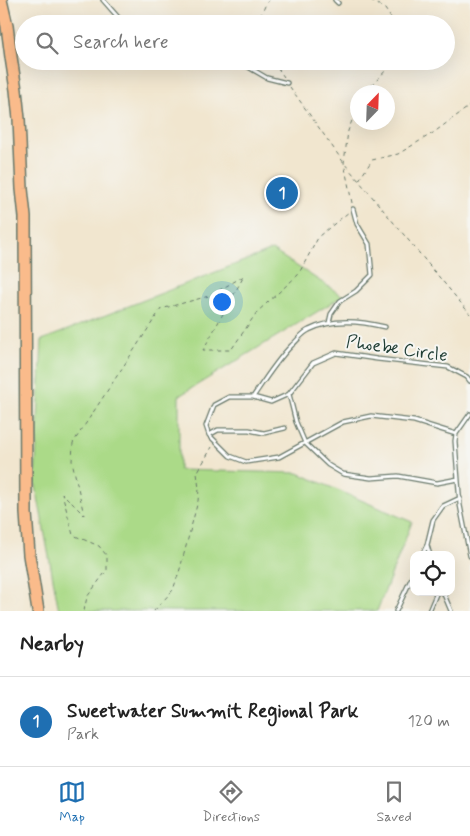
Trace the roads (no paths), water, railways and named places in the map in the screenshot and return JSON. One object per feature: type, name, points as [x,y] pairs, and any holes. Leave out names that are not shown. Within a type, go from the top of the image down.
[{"type":"highway","points":[[1,0],[7,26],[16,90],[25,217],[26,513],[30,562],[38,611]]},
{"type":"lane","points":[[103,0],[116,15]]},
{"type":"lane","points":[[253,70],[267,78],[287,82]]},
{"type":"lane","points":[[329,323],[331,314],[340,301],[356,291],[372,275],[369,244],[357,224],[353,209]]},
{"type":"lane","points":[[253,397],[286,351],[309,330],[329,323],[355,322],[385,327]]},
{"type":"lane","name":"Phoebe Circle","points":[[289,394],[313,363],[336,353],[448,367],[467,377],[470,381]]},
{"type":"lane","points":[[456,434],[414,421],[371,416],[343,422],[305,443],[279,457],[246,462],[230,456],[209,435],[206,426],[214,405],[229,397],[253,397],[270,402],[289,394],[296,422],[305,443],[328,465],[343,474],[371,478],[398,476],[437,483],[458,479]]},
{"type":"lane","points":[[470,414],[456,434],[455,440],[460,498],[470,556]]},
{"type":"lane","points":[[209,435],[218,430],[249,430],[264,433],[285,428]]},
{"type":"lane","points":[[424,551],[433,520],[443,506],[460,498]]},
{"type":"lane","points":[[427,545],[429,551]]},
{"type":"lane","points":[[396,611],[410,581]]},
{"type":"lane","points":[[429,611],[435,596]]},
{"type":"lane","points":[[445,596],[451,611]]},
{"type":"place","name":"Sweetwater Summit Regional Park","points":[[282,193]]}]
